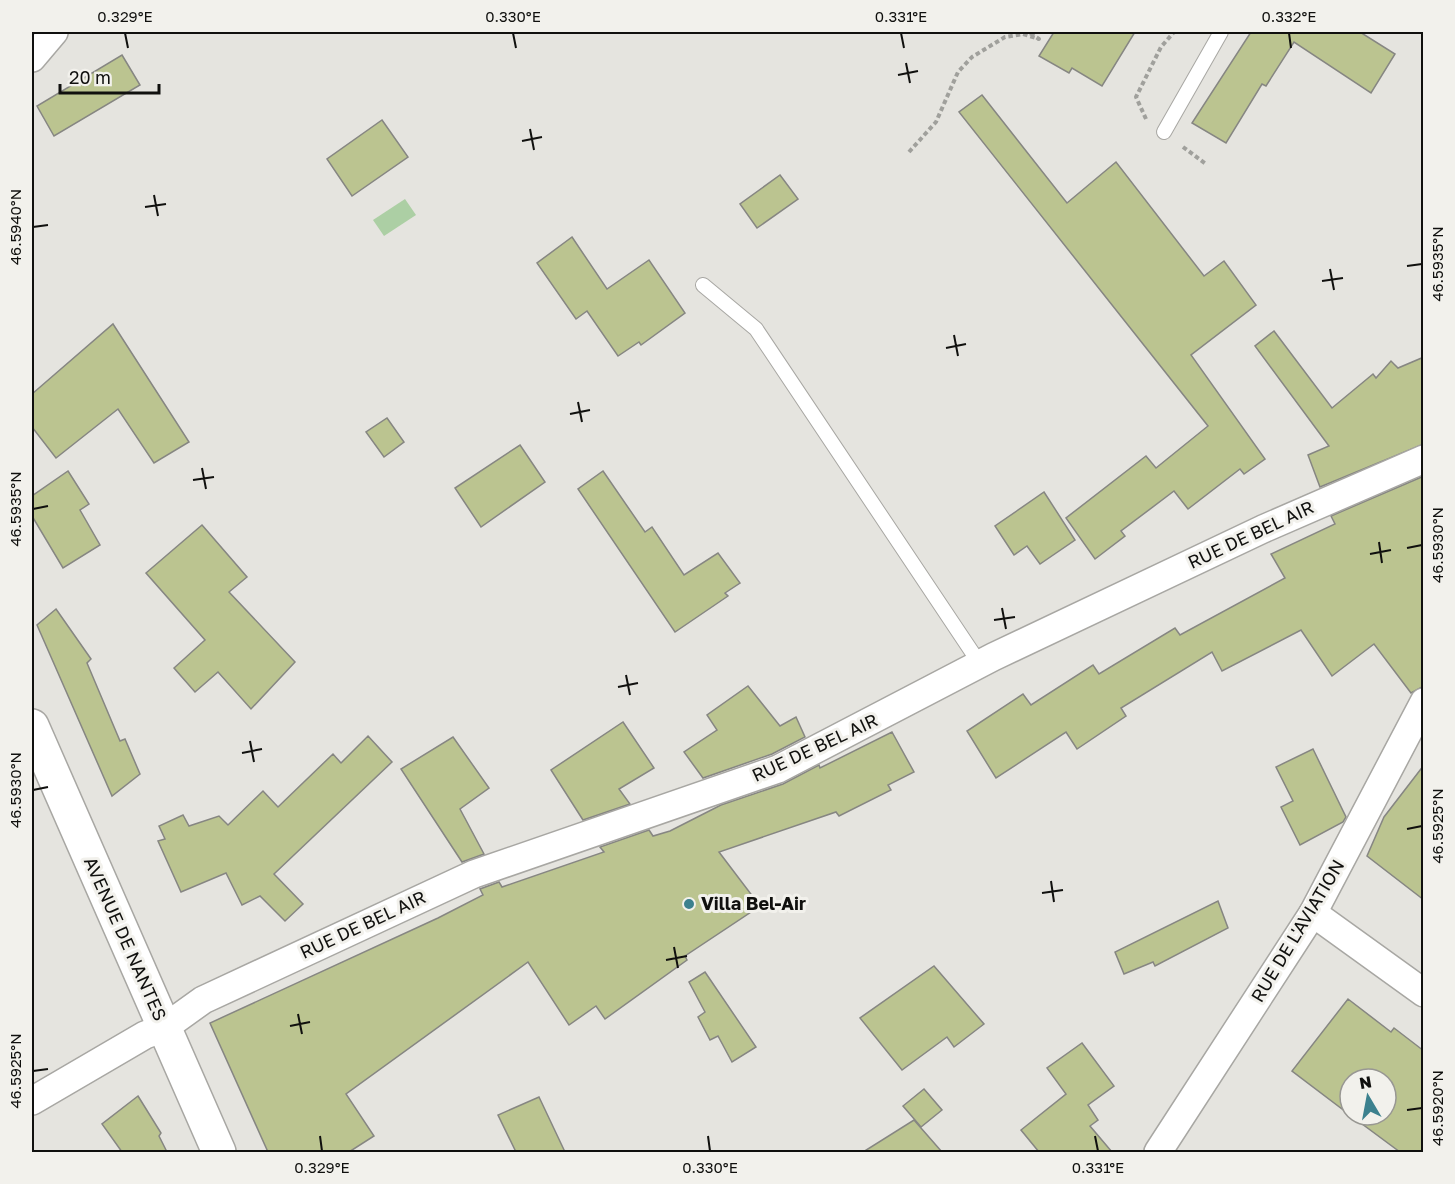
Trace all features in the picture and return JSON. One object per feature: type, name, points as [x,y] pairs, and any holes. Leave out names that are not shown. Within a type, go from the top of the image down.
[{"type":"main road","name":"AVENUE DE NANTES","points":[[32,726],[219,1152]]},
{"type":"street","points":[[32,58],[54,32]]},
{"type":"street","name":"RUE DE BEL AIR","points":[[32,1101],[145,1035],[164,1028],[203,1000],[474,874],[778,769],[980,664],[1263,529],[1424,459]]},
{"type":"street","name":"RUE DE L'AVIATION","points":[[1158,1152],[1312,913],[1424,702]]},
{"type":"street","points":[[1312,913],[1424,993]]},
{"type":"lane","points":[[1164,132],[1221,32]]},
{"type":"lane","points":[[703,285],[756,329],[980,664]]},
{"type":"path","points":[[909,152],[936,122],[958,72],[972,57],[1005,37],[1023,34],[1039,39],[1028,32]]},
{"type":"path","points":[[1164,132],[1143,117],[1136,97],[1152,70],[1161,47],[1174,32]]},
{"type":"shaded area","points":[[405,199],[416,215],[384,236],[373,220]]},
{"type":"building","points":[[1054,32],[1135,32],[1102,86],[1072,68],[1069,73],[1039,56]]},
{"type":"building","points":[[1251,32],[1360,32],[1395,54],[1371,93],[1294,42],[1266,86],[1262,84],[1226,143],[1192,123]]},
{"type":"building","points":[[122,55],[140,85],[54,136],[37,106]]},
{"type":"building","points":[[982,95],[1067,203],[1116,162],[1204,276],[1224,261],[1256,305],[1191,355],[1265,459],[1244,474],[1240,469],[1188,509],[1174,491],[1121,531],[1125,536],[1095,559],[1066,518],[1146,456],[1156,468],[1208,426],[959,112]]},
{"type":"building","points":[[382,120],[408,157],[352,196],[327,159]]},
{"type":"building","points":[[780,175],[798,199],[757,228],[740,204]]},
{"type":"building","points":[[572,237],[607,289],[649,260],[685,313],[641,345],[639,342],[618,356],[587,311],[576,319],[537,263]]},
{"type":"building","points":[[113,324],[189,442],[154,463],[118,409],[56,458],[32,427],[32,394]]},
{"type":"building","points":[[1274,331],[1332,408],[1373,374],[1376,378],[1391,361],[1398,368],[1424,357],[1424,444],[1320,487],[1308,455],[1329,446],[1255,346]]},
{"type":"building","points":[[387,418],[404,442],[384,457],[366,432]]},
{"type":"building","points":[[520,445],[545,482],[481,527],[455,488]]},
{"type":"building","points":[[68,471],[89,504],[80,510],[100,545],[63,568],[32,516],[32,496]]},
{"type":"building","points":[[603,471],[645,532],[652,527],[684,575],[718,553],[740,583],[725,593],[728,596],[675,632],[578,489]]},
{"type":"building","points":[[1424,476],[1424,686],[1411,693],[1374,644],[1332,676],[1301,630],[1222,671],[1212,652],[1121,708],[1126,716],[1077,749],[1066,732],[996,778],[967,731],[1023,694],[1031,705],[1093,665],[1099,674],[1175,628],[1180,635],[1285,578],[1271,554],[1335,524],[1331,516]]},
{"type":"building","points":[[1044,492],[1075,540],[1040,564],[1027,546],[1014,555],[995,526]]},
{"type":"building","points":[[202,525],[247,577],[229,592],[295,662],[251,709],[218,672],[195,692],[174,668],[205,640],[146,573]]},
{"type":"building","points":[[56,609],[91,659],[87,663],[120,741],[125,739],[140,774],[112,796],[37,625]]},
{"type":"building","points":[[748,686],[780,726],[796,717],[805,737],[772,754],[703,778],[684,752],[717,730],[707,715]]},
{"type":"building","points":[[623,722],[654,768],[619,789],[630,804],[583,820],[551,770]]},
{"type":"building","points":[[892,732],[914,772],[888,785],[891,790],[839,816],[836,812],[719,852],[760,906],[685,956],[687,960],[605,1019],[596,1006],[569,1025],[528,962],[346,1094],[374,1136],[349,1152],[268,1152],[210,1023],[438,918],[483,895],[480,889],[499,882],[502,887],[604,852],[600,847],[649,830],[653,836],[670,831],[721,805],[783,784],[819,765],[820,768]]},
{"type":"building","points":[[368,736],[392,762],[274,874],[303,904],[285,921],[260,896],[242,905],[226,873],[181,892],[158,841],[165,839],[159,826],[183,815],[189,826],[219,816],[228,825],[263,791],[278,807],[333,754],[341,763]]},
{"type":"building","points":[[453,737],[489,788],[460,809],[484,854],[462,862],[401,769]]},
{"type":"building","points":[[1313,749],[1346,817],[1343,822],[1300,845],[1281,807],[1293,801],[1276,767]]},
{"type":"building","points":[[1424,765],[1424,900],[1367,856],[1384,817]]},
{"type":"building","points":[[1218,901],[1228,928],[1155,966],[1153,962],[1124,974],[1115,952]]},
{"type":"building","points":[[934,966],[984,1024],[954,1047],[947,1037],[902,1070],[860,1018]]},
{"type":"building","points":[[705,972],[756,1047],[732,1062],[718,1036],[710,1040],[698,1017],[705,1012],[689,982]]},
{"type":"building","points":[[1348,999],[1391,1032],[1394,1028],[1424,1051],[1424,1152],[1400,1152],[1366,1127],[1398,1127],[1398,1067],[1338,1067],[1338,1106],[1292,1071]]},
{"type":"building","points":[[1082,1043],[1114,1086],[1088,1105],[1098,1120],[1090,1126],[1112,1152],[1039,1152],[1021,1130],[1066,1094],[1047,1068]]},
{"type":"building","points":[[924,1089],[942,1110],[921,1127],[903,1106]]},
{"type":"building","points":[[138,1096],[161,1133],[159,1136],[167,1152],[122,1152],[102,1124]]},
{"type":"building","points":[[539,1097],[565,1152],[516,1152],[498,1115]]},
{"type":"building","points":[[914,1120],[942,1152],[863,1152]]},
{"type":"place","name":"Villa Bel-Air","points":[[689,904]]}]
